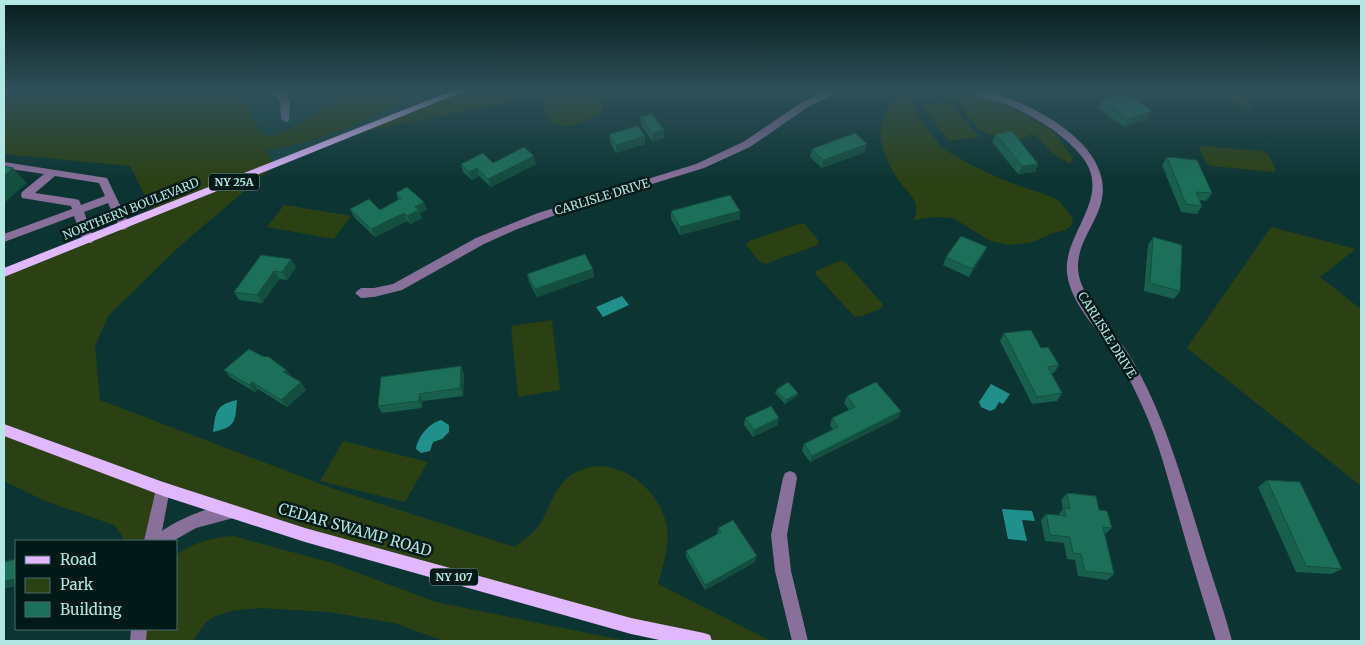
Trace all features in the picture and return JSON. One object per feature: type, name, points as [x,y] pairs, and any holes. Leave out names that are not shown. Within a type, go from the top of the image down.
[{"type":"main road","name":"NORTHERN BOULEVARD","points":[[4,273],[389,120]]},
{"type":"main road","name":"CEDAR SWAMP ROAD","points":[[4,430],[163,490],[305,535],[631,626],[704,641]]},
{"type":"street","name":"CARLISLE DRIVE","points":[[362,293],[380,292],[400,286],[473,244],[511,226],[718,159],[752,141],[784,120]]},
{"type":"street","name":"CARLISLE DRIVE","points":[[1043,120],[1081,151],[1096,173],[1099,190],[1075,248],[1072,264],[1074,279],[1084,302],[1124,357],[1147,401],[1162,439],[1224,641]]},
{"type":"street","points":[[4,165],[103,180],[124,226]]},
{"type":"street","points":[[53,172],[26,195],[75,203],[88,240]]},
{"type":"street","points":[[4,238],[111,198]]},
{"type":"street","points":[[790,478],[779,535],[783,572],[800,641]]},
{"type":"street","points":[[152,540],[163,490]]},
{"type":"street","points":[[163,540],[188,524],[232,512]]},
{"type":"shaded area","points":[[255,120],[388,120],[274,166]]},
{"type":"green space","points":[[4,120],[254,120],[259,132],[270,136],[284,132],[305,120],[366,120],[325,136],[267,150],[274,166],[181,245],[109,315],[95,346],[100,400],[334,489],[515,547],[538,527],[556,492],[570,476],[583,469],[597,466],[611,467],[636,479],[656,500],[663,513],[666,522],[667,540],[658,584],[771,641],[704,641],[631,626],[165,495],[151,540],[123,540],[114,525],[45,501],[4,481],[4,273],[154,213],[130,166],[4,154]]},
{"type":"green space","points":[[389,120],[421,120],[357,133]]},
{"type":"green space","points":[[587,120],[566,126],[558,125],[551,121]]},
{"type":"green space","points":[[883,120],[921,120],[942,148],[973,166],[1006,181],[1052,197],[1060,202],[1073,219],[1072,225],[1065,230],[1050,234],[1033,242],[1010,245],[990,241],[953,218],[935,217],[914,220],[916,213],[915,202],[897,178],[885,155],[881,133]]},
{"type":"green space","points":[[933,120],[965,120],[979,137],[949,141]]},
{"type":"green space","points":[[971,120],[1034,120],[1054,132],[1073,158],[1070,164],[1051,152],[1037,136],[1029,134],[1024,139],[1013,139],[994,136],[983,132]]},
{"type":"green space","points":[[1199,147],[1262,151],[1268,154],[1276,170],[1272,172],[1212,166],[1206,163]]},
{"type":"green space","points":[[284,205],[351,216],[334,239],[267,227]]},
{"type":"green space","points":[[799,224],[805,224],[819,241],[818,245],[765,264],[760,262],[746,245],[749,241]]},
{"type":"green space","points":[[1271,227],[1356,249],[1320,277],[1361,309],[1361,486],[1187,348]]},
{"type":"green space","points":[[839,261],[845,262],[883,304],[882,308],[860,317],[854,316],[816,275],[816,271]]},
{"type":"green space","points":[[552,320],[560,390],[518,397],[511,326]]},
{"type":"green space","points":[[343,441],[428,462],[405,502],[320,481]]},
{"type":"green space","points":[[233,536],[329,562],[436,602],[627,641],[444,641],[394,623],[329,612],[259,608],[232,611],[213,617],[205,623],[193,641],[135,641],[136,630],[178,630],[178,554],[203,541]]},
{"type":"water","points":[[622,296],[629,305],[603,317],[596,307]]},
{"type":"water","points":[[991,384],[1010,394],[1003,404],[999,402],[995,409],[990,411],[981,407],[979,402]]},
{"type":"water","points":[[237,400],[236,414],[233,422],[226,428],[213,432],[218,410],[224,404]]},
{"type":"water","points":[[441,420],[449,425],[449,432],[442,439],[433,442],[430,451],[421,453],[416,449],[421,436],[432,424]]},
{"type":"water","points":[[1002,509],[1032,511],[1035,521],[1022,520],[1027,541],[1008,539]]},
{"type":"building","points":[[642,120],[657,120],[664,130],[652,133]]},
{"type":"building","points":[[638,126],[645,136],[616,145],[609,134]]},
{"type":"building","points":[[1012,131],[1038,164],[1022,166],[996,134]]},
{"type":"building","points":[[855,133],[867,144],[823,160],[812,149]]},
{"type":"building","points":[[524,147],[534,156],[488,179],[477,168],[469,172],[461,164],[483,153],[493,163]]},
{"type":"building","points":[[1167,157],[1197,160],[1212,193],[1196,192],[1202,206],[1186,204]]},
{"type":"building","points":[[4,166],[13,168],[4,176]]},
{"type":"building","points":[[407,187],[424,202],[415,207],[419,210],[407,216],[404,213],[371,229],[350,209],[369,199],[380,210],[401,198],[396,193]]},
{"type":"building","points":[[730,195],[740,211],[680,227],[671,211]]},
{"type":"building","points":[[961,236],[987,247],[972,269],[946,257]]},
{"type":"building","points":[[1153,237],[1182,245],[1180,291],[1150,283]]},
{"type":"building","points":[[585,254],[593,269],[535,289],[527,274]]},
{"type":"building","points":[[261,255],[291,259],[282,272],[274,271],[257,295],[234,292]]},
{"type":"building","points":[[1031,330],[1041,348],[1048,347],[1059,365],[1048,367],[1062,393],[1037,397],[1004,333]]},
{"type":"building","points":[[249,349],[262,356],[269,357],[286,370],[283,372],[301,382],[281,400],[252,382],[249,385],[224,370]]},
{"type":"building","points":[[461,366],[460,388],[419,394],[419,401],[378,406],[381,377]]},
{"type":"building","points":[[788,382],[798,393],[786,400],[776,390]]},
{"type":"building","points":[[876,382],[901,411],[812,456],[804,444],[838,427],[832,418],[855,407],[847,396]]},
{"type":"building","points":[[771,406],[779,418],[754,430],[745,418]]},
{"type":"building","points":[[1267,480],[1300,482],[1342,569],[1306,566]]},
{"type":"building","points":[[1067,493],[1096,496],[1099,510],[1107,511],[1112,528],[1103,527],[1114,574],[1085,571],[1081,554],[1073,553],[1070,537],[1050,535],[1046,514],[1066,516],[1064,508],[1070,509]]},
{"type":"building","points":[[733,520],[757,556],[705,585],[686,551],[721,532],[718,528]]},
{"type":"building","points":[[15,559],[15,579],[4,581],[4,562]]}]
